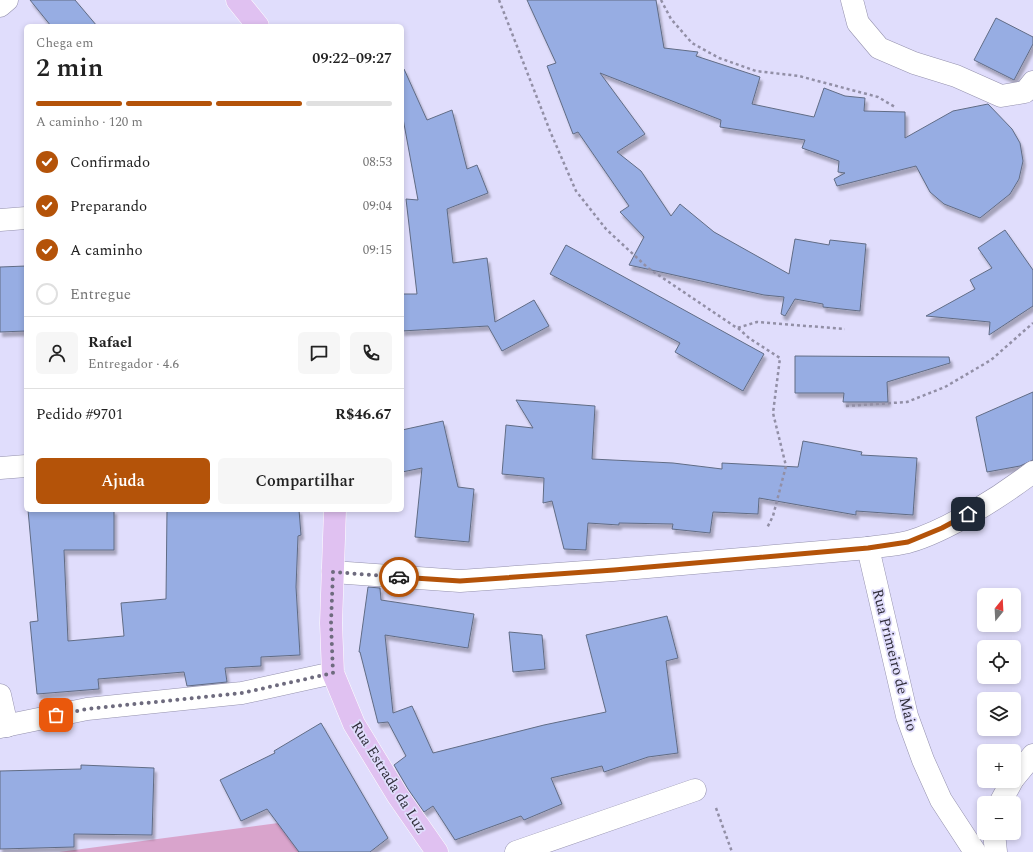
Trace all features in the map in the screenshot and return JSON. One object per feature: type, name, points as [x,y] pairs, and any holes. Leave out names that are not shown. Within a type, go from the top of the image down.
[{"type":"main road","points":[[237,0],[256,24]]},
{"type":"main road","name":"Rua Estrada da Luz","points":[[335,512],[331,623],[333,673],[354,724],[398,796],[437,852]]},
{"type":"street","points":[[0,6],[7,0]]},
{"type":"street","points":[[852,0],[858,23],[879,48],[914,63],[956,76],[1001,96],[1025,92],[1033,82]]},
{"type":"street","points":[[0,220],[24,218]]},
{"type":"street","points":[[0,468],[24,466]]},
{"type":"street","points":[[333,572],[460,581],[751,559],[868,548],[908,542],[942,528],[1006,492],[1033,472]]},
{"type":"street","name":"Rua Primeiro de Maio","points":[[868,548],[907,716],[923,760],[941,800],[975,852]]},
{"type":"street","points":[[0,695],[3,726],[87,709],[242,693],[333,673]]},
{"type":"street","points":[[1021,770],[1033,755]]},
{"type":"street","points":[[516,852],[695,790]]},
{"type":"street","points":[[995,840],[996,852]]},
{"type":"path","points":[[499,0],[550,131],[576,191],[606,229],[648,268],[780,358],[773,413],[786,466],[773,516],[751,559]]},
{"type":"path","points":[[661,0],[671,19],[692,43],[719,58],[756,72],[800,76],[878,97],[895,107]]},
{"type":"path","points":[[737,328],[757,322],[845,329]]},
{"type":"path","points":[[846,406],[907,402],[945,387],[991,360],[1033,323]]},
{"type":"path","points":[[695,790],[717,808],[732,852]]},
{"type":"shaded area","points":[[308,819],[306,852],[59,852]]},
{"type":"building","points":[[30,0],[75,0],[95,24],[49,24]]},
{"type":"building","points":[[527,0],[656,0],[664,48],[698,52],[696,56],[760,77],[752,104],[814,117],[824,88],[845,96],[865,98],[864,111],[905,112],[905,138],[953,111],[988,104],[1012,129],[1020,143],[1023,161],[1019,179],[1010,194],[980,218],[944,204],[930,192],[916,166],[837,186],[834,179],[845,173],[838,172],[839,161],[802,148],[805,140],[720,127],[721,120],[600,73],[645,134],[617,152],[641,171],[671,216],[680,204],[714,232],[789,274],[795,239],[829,245],[830,240],[866,244],[860,311],[823,307],[823,304],[795,299],[785,316],[781,314],[784,297],[764,295],[629,265],[644,237],[620,212],[629,206],[578,132],[573,134],[547,66],[556,63]]},
{"type":"building","points":[[996,18],[1033,37],[1033,44],[1014,80],[974,60]]},
{"type":"building","points":[[404,69],[427,120],[452,110],[467,169],[477,165],[488,193],[447,209],[453,263],[487,258],[495,322],[534,300],[549,326],[502,351],[488,326],[404,331],[404,294],[417,294],[406,199],[418,200],[404,124]]},
{"type":"building","points":[[1005,230],[1033,270],[1033,306],[989,335],[990,322],[926,316],[975,289],[970,280],[992,268],[978,248]]},
{"type":"building","points":[[566,245],[764,354],[743,391],[675,352],[680,343],[550,274]]},
{"type":"building","points":[[24,266],[24,331],[0,332],[0,267]]},
{"type":"building","points":[[795,356],[949,357],[950,363],[887,382],[888,402],[843,402],[844,393],[795,393]]},
{"type":"building","points":[[1033,392],[1033,460],[1020,466],[987,472],[976,417]]},
{"type":"building","points":[[516,400],[595,406],[592,459],[673,463],[722,469],[722,463],[798,467],[803,441],[862,452],[861,455],[917,458],[913,515],[856,511],[856,515],[759,498],[758,514],[713,512],[710,533],[672,529],[673,524],[619,523],[619,525],[588,523],[586,550],[564,549],[552,501],[543,503],[544,478],[502,474],[506,425],[533,428]]},
{"type":"building","points":[[443,421],[458,487],[474,489],[469,542],[415,537],[422,468],[404,472],[404,430]]},
{"type":"building","points":[[28,512],[114,512],[114,550],[64,550],[68,641],[124,636],[121,603],[166,599],[167,512],[299,512],[301,535],[298,536],[296,587],[300,655],[261,657],[261,666],[225,668],[227,682],[187,686],[184,672],[98,679],[99,689],[37,694],[30,622],[38,621]]},
{"type":"building","points":[[368,587],[380,588],[381,600],[474,614],[468,648],[385,635],[393,713],[412,706],[433,753],[544,725],[606,712],[586,635],[667,616],[678,658],[666,661],[678,753],[648,757],[604,772],[602,766],[551,778],[562,804],[524,820],[521,816],[455,840],[433,806],[424,812],[408,789],[394,765],[406,756],[388,722],[378,723],[359,652]]},
{"type":"building","points":[[509,632],[542,635],[545,669],[513,672]]},
{"type":"building","points":[[321,723],[388,838],[370,852],[299,852],[267,809],[241,821],[220,780],[275,753],[274,751]]},
{"type":"building","points":[[81,765],[154,768],[152,835],[74,834],[74,847],[0,849],[0,771],[81,769]]},
{"type":"way so far","points":[[56,715],[87,709],[242,693],[333,673],[331,623],[333,572],[399,577]]},
{"type":"route","points":[[399,577],[460,581],[614,570],[868,548],[908,542],[942,528],[968,514]]}]
